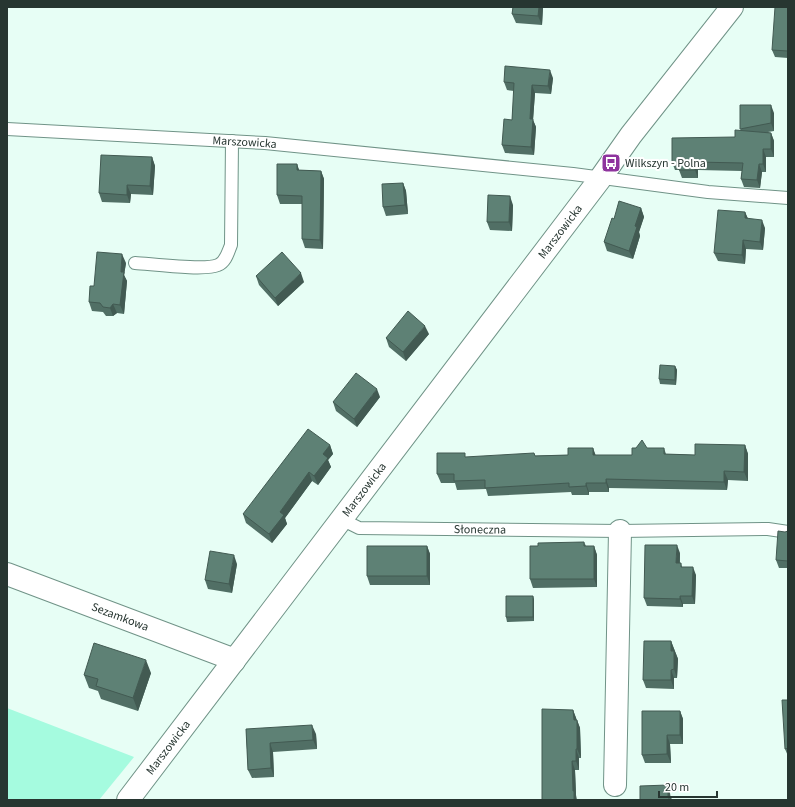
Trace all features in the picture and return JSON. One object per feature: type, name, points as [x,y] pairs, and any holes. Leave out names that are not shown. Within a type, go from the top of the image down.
[{"type":"street","name":"Marszowicka","points":[[128,800],[600,179],[631,135],[732,7]]},
{"type":"street","points":[[615,785],[620,531]]},
{"type":"street","name":"Sezamkowa","points":[[7,574],[234,661]]},
{"type":"lane","name":"Marszowicka","points":[[7,129],[232,141],[573,174],[600,179],[708,192],[788,198]]},
{"type":"lane","points":[[135,263],[206,268],[219,265],[226,259],[231,245],[232,141]]},
{"type":"lane","name":"Słoneczna","points":[[342,518],[359,528],[620,531],[768,529],[788,532]]},
{"type":"green space","points":[[7,708],[134,757],[99,800],[7,800]]},
{"type":"building","points":[[513,7],[539,7],[538,16],[512,14]]},
{"type":"building","points":[[775,7],[788,7],[788,51],[772,50]]},
{"type":"building","points":[[505,66],[550,70],[548,86],[532,85],[530,119],[533,119],[531,147],[502,145],[504,119],[512,120],[514,83],[504,82]]},
{"type":"building","points":[[740,105],[771,105],[771,123],[740,129]]},
{"type":"building","points":[[735,130],[771,133],[771,149],[763,149],[763,164],[759,164],[757,180],[741,179],[743,163],[695,162],[695,170],[679,170],[679,162],[672,162],[672,138],[735,137]]},
{"type":"building","points":[[101,155],[152,157],[150,186],[127,185],[127,195],[99,193]]},
{"type":"building","points":[[277,164],[297,164],[297,170],[321,171],[320,240],[302,239],[302,196],[277,195]]},
{"type":"building","points":[[403,183],[405,205],[383,207],[382,184]]},
{"type":"building","points":[[488,195],[510,196],[509,222],[487,222]]},
{"type":"building","points":[[619,201],[641,208],[635,226],[637,227],[629,251],[604,242],[612,218],[614,219]]},
{"type":"building","points":[[718,210],[745,212],[745,218],[762,220],[760,242],[743,240],[742,255],[714,253]]},
{"type":"building","points":[[97,252],[122,254],[121,272],[124,272],[120,305],[113,304],[110,308],[103,307],[100,303],[89,302],[90,286],[94,286]]},
{"type":"building","points":[[282,252],[301,273],[275,298],[256,276]]},
{"type":"building","points":[[408,311],[425,326],[403,352],[386,338]]},
{"type":"building","points":[[660,365],[675,366],[675,380],[659,379]]},
{"type":"building","points":[[356,373],[377,389],[354,419],[333,402]]},
{"type":"building","points":[[308,429],[330,445],[323,454],[328,458],[314,476],[309,472],[280,512],[284,515],[269,534],[243,514]]},
{"type":"building","points":[[642,440],[647,448],[664,448],[664,454],[695,455],[695,444],[745,445],[744,472],[724,471],[724,482],[606,479],[606,483],[586,483],[586,486],[569,487],[569,483],[485,488],[485,480],[454,481],[454,474],[437,474],[437,453],[465,453],[465,457],[534,453],[535,456],[568,455],[568,448],[593,448],[593,455],[632,455],[632,448],[636,448]]},
{"type":"building","points":[[778,531],[788,531],[788,561],[776,560]]},
{"type":"building","points":[[584,542],[584,546],[594,546],[594,579],[530,579],[530,546],[538,546],[538,543]]},
{"type":"building","points":[[645,545],[677,545],[676,563],[681,563],[681,567],[693,567],[692,596],[680,596],[680,599],[644,598]]},
{"type":"building","points":[[367,546],[427,546],[427,576],[367,576]]},
{"type":"building","points":[[210,551],[234,555],[229,584],[205,580]]},
{"type":"building","points":[[506,596],[533,596],[533,617],[506,617]]},
{"type":"building","points":[[644,641],[671,641],[671,651],[674,651],[674,669],[671,670],[671,680],[643,680]]},
{"type":"building","points":[[94,643],[146,660],[133,698],[96,686],[98,679],[84,675]]},
{"type":"building","points":[[782,700],[788,700],[788,748],[785,749]]},
{"type":"building","points":[[542,709],[573,710],[574,720],[577,720],[576,761],[572,761],[574,800],[542,800]]},
{"type":"building","points":[[642,711],[680,711],[680,735],[667,735],[667,754],[642,755]]},
{"type":"building","points":[[312,725],[313,740],[270,743],[271,768],[248,770],[246,729]]},
{"type":"building","points":[[668,785],[668,798],[671,798],[671,800],[640,800],[640,786]]},
{"type":"place","name":"Wilkszyn - Polna","points":[[611,163]]}]
